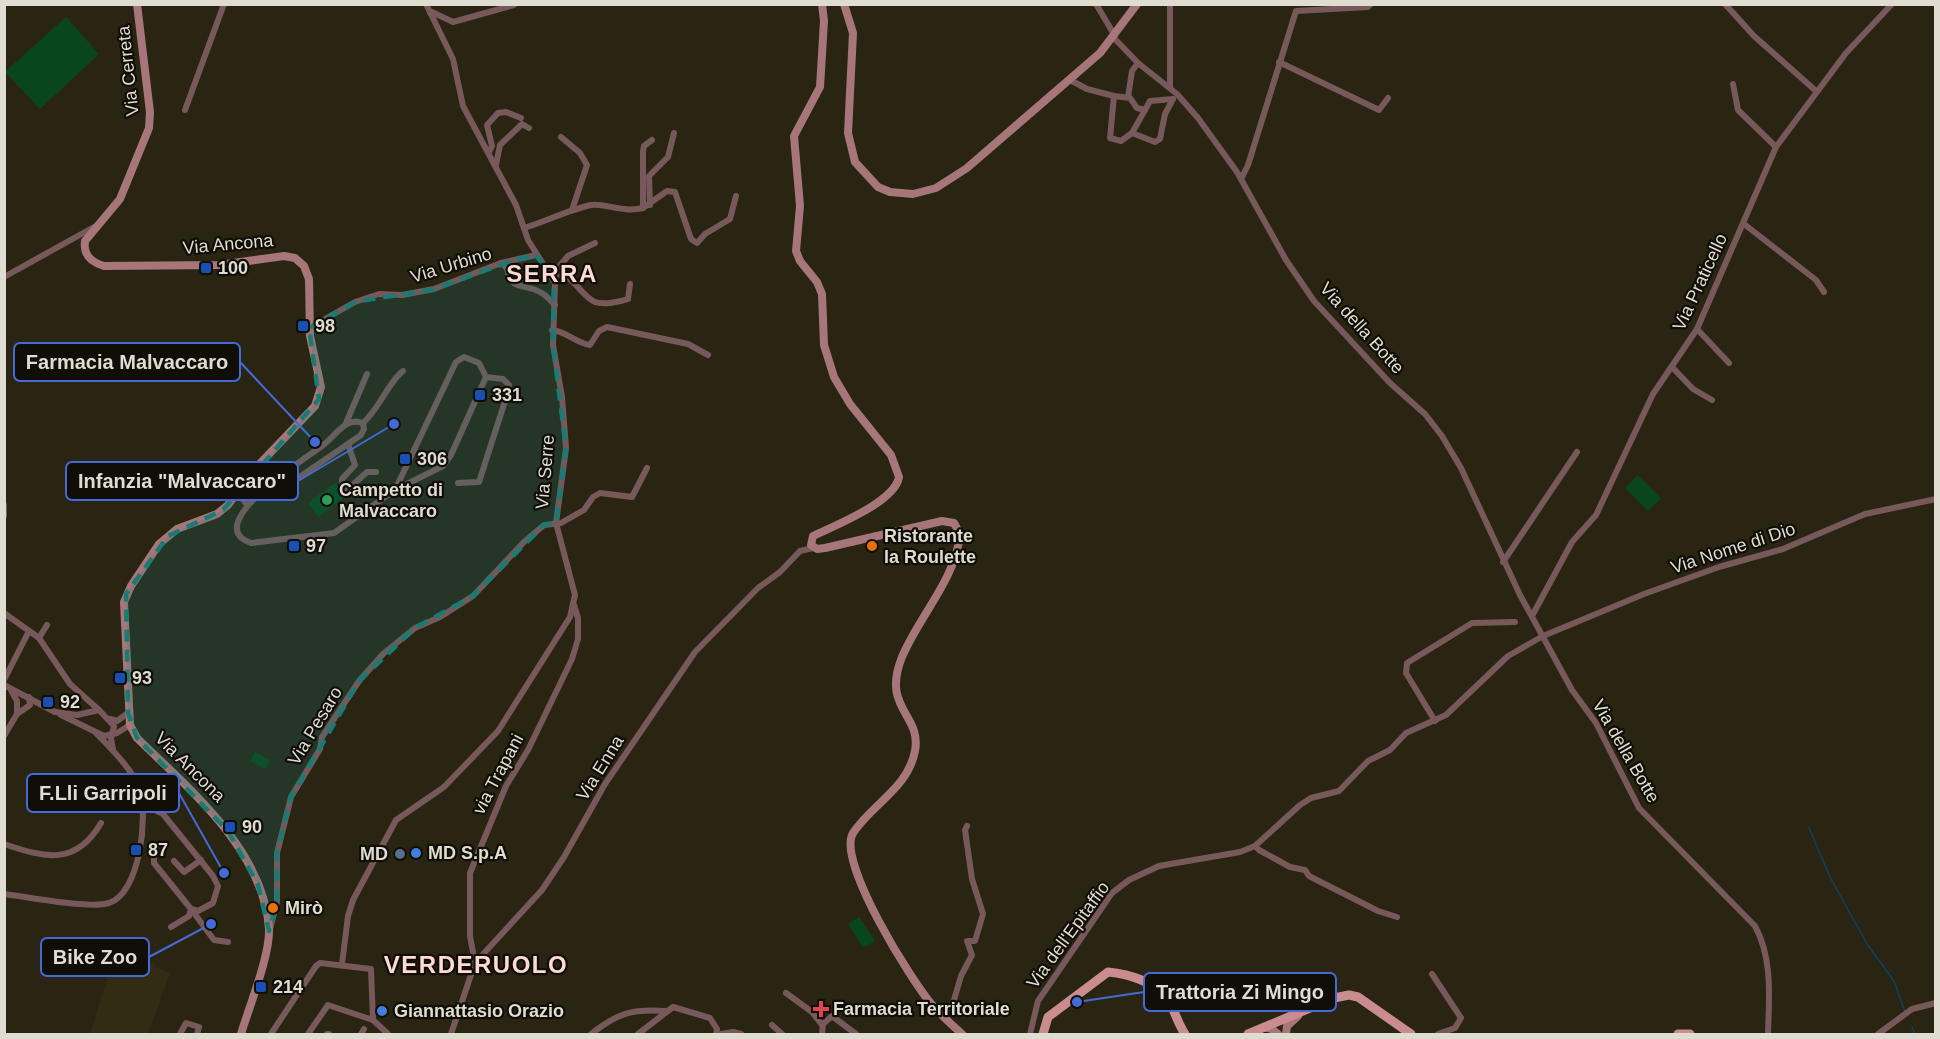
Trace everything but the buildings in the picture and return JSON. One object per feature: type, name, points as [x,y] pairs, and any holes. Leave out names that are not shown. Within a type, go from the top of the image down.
[{"type":"main road","points":[[1043,1035],[1048,1017],[1108,972],[1122,974],[1158,990],[1167,998],[1185,1035]]},
{"type":"main road","points":[[1248,1035],[1334,998],[1354,996],[1411,1035]]},
{"type":"main road","points":[[1677,1035],[1690,1035]]},
{"type":"street","name":"Via Cerreta","points":[[94,227],[120,199],[150,121],[137,4]]},
{"type":"street","points":[[185,110],[224,4]]},
{"type":"street","points":[[426,4],[453,59],[463,106],[516,205],[536,255],[552,275]]},
{"type":"street","points":[[822,4],[824,21],[820,87],[794,136],[800,206],[796,251],[800,261],[817,282],[822,294],[824,345],[834,377],[850,404],[891,455],[899,477],[894,488],[870,507],[813,536],[810,540],[813,548],[825,548],[942,521],[954,523],[959,530],[954,559],[912,636],[897,674],[896,694],[914,730],[915,753],[895,790],[853,834],[849,848],[865,897],[926,996],[962,1035]]},
{"type":"street","points":[[844,4],[853,33],[854,53],[848,133],[855,162],[870,181],[890,192],[923,193],[953,180],[1070,80],[1115,37],[1137,4]]},
{"type":"street","name":"Via della Botte","points":[[1096,4],[1115,37],[1138,63],[1170,88],[1198,118],[1241,179],[1286,260],[1320,308],[1390,383],[1415,404],[1442,436],[1461,468],[1503,562],[1572,690],[1596,723],[1639,808],[1755,926],[1764,943],[1768,971],[1768,1035]]},
{"type":"street","points":[[1170,4],[1170,88]]},
{"type":"street","points":[[1241,179],[1248,165],[1296,11],[1368,7],[1371,4]]},
{"type":"street","points":[[1725,4],[1754,36],[1816,92]]},
{"type":"street","name":"Via Praticello","points":[[1532,616],[1572,542],[1596,515],[1653,394],[1697,329],[1744,224],[1758,182],[1776,147],[1846,53],[1892,4]]},
{"type":"street","points":[[430,13],[453,22],[488,8],[514,5]]},
{"type":"street","points":[[1280,62],[1379,110],[1388,98]]},
{"type":"street","points":[[1128,97],[1132,71],[1138,63]]},
{"type":"street","points":[[1070,80],[1104,96],[1128,97],[1136,103],[1137,108],[1145,110]]},
{"type":"street","points":[[1732,84],[1738,110],[1776,147]]},
{"type":"street","points":[[1114,96],[1114,120],[1110,137],[1122,141],[1132,133],[1150,101],[1173,99],[1165,114],[1158,141],[1152,142],[1132,133]]},
{"type":"street","points":[[489,152],[492,146],[487,125],[498,113],[506,112],[521,118]]},
{"type":"street","points":[[496,165],[503,141],[522,124],[529,128]]},
{"type":"street","points":[[650,204],[650,176],[668,157],[674,133]]},
{"type":"street","points":[[561,137],[580,153],[586,165],[572,210]]},
{"type":"street","points":[[643,207],[643,151],[644,146],[652,140]]},
{"type":"street","points":[[524,228],[572,210],[594,205],[627,210],[643,207],[667,191],[675,192],[691,239],[697,243],[708,232],[730,219],[736,196]]},
{"type":"street","points":[[1744,224],[1816,280],[1824,292]]},
{"type":"street","points":[[4,277],[94,227]]},
{"type":"street","name":"Via Ancona","points":[[94,227],[85,241],[84,248],[92,261],[104,266],[219,265],[284,256],[295,258],[304,266],[309,279],[309,328],[321,387],[319,399],[247,478],[240,492],[217,514],[185,525],[168,536],[153,552],[126,594],[123,618],[130,725],[137,738],[207,806],[228,831],[258,885],[269,931],[242,1035]]},
{"type":"street","points":[[552,275],[568,256],[595,243]]},
{"type":"street","points":[[501,263],[536,255]]},
{"type":"street","name":"Via Urbino","points":[[309,328],[355,302],[380,294],[402,295],[434,289],[501,263],[507,268],[508,278],[518,287],[540,291],[555,305]]},
{"type":"street","points":[[552,275],[557,274],[567,278],[588,298],[599,303],[628,300],[630,284]]},
{"type":"street","name":"Via Serre","points":[[552,275],[555,283],[552,330],[566,448],[556,523],[574,595],[574,604]]},
{"type":"street","points":[[552,330],[564,332],[578,344],[590,345],[600,331],[607,327],[688,344],[708,355]]},
{"type":"street","points":[[1697,329],[1729,363]]},
{"type":"street","points":[[395,490],[456,362],[464,357],[471,358],[479,363],[486,377]]},
{"type":"street","points":[[1672,367],[1693,389],[1712,400]]},
{"type":"street","points":[[363,423],[376,411],[397,375],[403,371]]},
{"type":"street","points":[[367,374],[346,423],[333,438],[247,505],[238,517],[237,530],[246,541],[263,542],[334,533],[395,490],[443,466],[452,455],[486,377]]},
{"type":"street","points":[[458,483],[479,482],[508,392],[509,385],[503,380],[486,377]]},
{"type":"street","points":[[346,423],[356,420],[363,423]]},
{"type":"street","points":[[240,492],[257,497],[282,488],[361,435],[364,429],[363,423]]},
{"type":"street","points":[[348,444],[355,465],[342,480],[342,487],[348,489],[367,472],[376,472]]},
{"type":"street","points":[[1503,562],[1577,452]]},
{"type":"street","name":"Via Pesaro","points":[[269,931],[277,902],[277,853],[291,797],[320,749],[322,737],[359,681],[383,654],[415,628],[440,617],[472,596],[524,542],[544,525],[561,523],[584,510],[596,494],[632,497],[647,468]]},
{"type":"street","points":[[247,478],[257,497]]},
{"type":"street","points":[[278,480],[282,488]]},
{"type":"street","points":[[240,492],[252,490]]},
{"type":"street","points":[[240,492],[247,505]]},
{"type":"street","name":"Via Nome di Dio","points":[[1543,636],[1654,590],[1719,567],[1783,549],[1865,514],[1935,499]]},
{"type":"street","points":[[4,506],[4,516]]},
{"type":"street","name":"Via Enna","points":[[451,1035],[475,963],[542,890],[564,857],[605,784],[695,652],[758,588],[780,572],[800,551],[813,548]]},
{"type":"street","points":[[342,964],[348,916],[353,900],[396,820],[406,811],[444,788],[498,731],[570,617],[574,604]]},
{"type":"street","name":"via Trapani","points":[[475,963],[470,936],[470,873],[506,786],[533,740],[572,659],[578,639],[579,618],[574,604]]},
{"type":"street","points":[[4,613],[39,638],[70,684],[110,719],[115,734],[114,753]]},
{"type":"street","points":[[1435,721],[1406,673],[1407,663],[1472,624],[1515,622]]},
{"type":"street","points":[[39,638],[47,625]]},
{"type":"street","points":[[4,680],[29,631]]},
{"type":"street","name":"Via dell'Epitaffio","points":[[1030,1035],[1038,1001],[1112,894],[1129,880],[1159,866],[1240,852],[1255,846],[1300,804],[1311,798],[1340,791],[1368,761],[1390,750],[1406,733],[1446,715],[1508,656],[1543,636]]},
{"type":"street","points":[[7,686],[104,736],[115,734],[137,738]]},
{"type":"street","points":[[7,686],[17,700],[27,706]]},
{"type":"street","points":[[85,695],[89,709],[86,714],[89,727]]},
{"type":"street","points":[[27,706],[29,696]]},
{"type":"street","points":[[17,700],[17,714]]},
{"type":"street","points":[[4,736],[17,714],[27,706],[42,704]]},
{"type":"street","points":[[55,712],[86,714],[99,710]]},
{"type":"street","points":[[117,721],[128,713]]},
{"type":"street","points":[[110,719],[130,725]]},
{"type":"street","points":[[115,734],[130,725]]},
{"type":"street","points":[[96,732],[201,860],[218,886],[213,903],[198,910],[191,909]]},
{"type":"street","points":[[4,894],[98,905],[116,900],[129,885],[135,868],[143,819],[141,798],[135,780]]},
{"type":"street","points":[[141,798],[153,809],[163,813]]},
{"type":"street","points":[[143,819],[153,809]]},
{"type":"street","points":[[4,843],[28,852],[62,855],[87,842],[101,823]]},
{"type":"street","points":[[944,1017],[954,1000],[961,976],[972,955],[967,941],[975,941],[983,920],[972,879],[965,830],[967,826]]},
{"type":"street","points":[[1255,846],[1258,850],[1290,867],[1305,870],[1309,876],[1359,902],[1397,917]]},
{"type":"street","points":[[154,854],[154,863],[214,940],[228,942]]},
{"type":"street","points":[[174,861],[184,872],[201,860]]},
{"type":"street","points":[[171,927],[189,916],[191,909]]},
{"type":"street","points":[[271,1035],[320,963],[364,966],[372,972],[373,1020]]},
{"type":"street","points":[[1432,974],[1461,1017],[1455,1028],[1438,1035]]},
{"type":"street","points":[[786,993],[812,1012],[822,1025],[822,1035]]},
{"type":"street","points":[[1878,1035],[1912,1009],[1935,1003]]},
{"type":"street","points":[[308,1035],[328,1005],[373,1020],[388,1035]]},
{"type":"street","points":[[638,1035],[673,1006],[705,1015],[717,1029],[719,1035],[733,1032],[741,1035]]},
{"type":"street","points":[[591,1035],[623,1012],[666,1011]]},
{"type":"street","points":[[1286,1035],[1287,1026],[1303,1012]]},
{"type":"street","points":[[822,1025],[832,1016],[836,1017],[856,1035]]},
{"type":"street","points":[[180,1035],[186,1023],[192,1023],[199,1027],[197,1035]]},
{"type":"street","points":[[1279,1023],[1284,1026],[1286,1035]]},
{"type":"street","points":[[1279,1023],[1279,1035]]},
{"type":"street","points":[[772,1025],[782,1035]]},
{"type":"street","points":[[1264,1027],[1272,1029],[1279,1035]]},
{"type":"highlighted area","points":[[536,255],[554,278],[553,345],[566,448],[556,523],[544,525],[473,596],[415,628],[359,681],[291,797],[277,853],[277,902],[269,931],[258,885],[228,831],[137,738],[128,713],[126,594],[168,536],[223,510],[319,399],[309,328],[355,302],[434,289],[517,259]]},
{"type":"shaded area","points":[[134,957],[141,962],[155,963],[155,967],[170,973],[148,1034],[90,1034],[109,972],[116,965]]},
{"type":"green space","points":[[66,17],[99,54],[40,109],[5,72]]},
{"type":"green space","points":[[1638,475],[1661,498],[1648,511],[1625,488]]},
{"type":"green space","name":"Campetto di Malvaccaro","points":[[335,483],[345,497],[318,517],[308,503]]},
{"type":"green space","points":[[255,752],[270,760],[265,769],[250,761]]},
{"type":"green space","points":[[859,917],[875,941],[863,948],[848,924]]},
{"type":"waterway","points":[[1809,828],[1830,877],[1867,944],[1894,981],[1905,1012]]},
{"type":"waterway","points":[[1912,1027],[1915,1034]]},
{"type":"place","name":"100","points":[[206,268]]},
{"type":"place","name":"98","points":[[303,326]]},
{"type":"place","name":"331","points":[[480,395]]},
{"type":"place","name":"Infanzia \"Malvaccaro\"","points":[[394,424]]},
{"type":"place","name":"Farmacia Malvaccaro","points":[[315,442]]},
{"type":"place","name":"306","points":[[405,459]]},
{"type":"place","name":"Campetto di Malvaccaro","points":[[327,500]]},
{"type":"place","name":"97","points":[[294,546]]},
{"type":"place","name":"Ristorante la Roulette","points":[[872,546]]},
{"type":"place","name":"93","points":[[120,678]]},
{"type":"place","name":"92","points":[[48,702]]},
{"type":"place","name":"90","points":[[230,827]]},
{"type":"place","name":"87","points":[[136,850]]},
{"type":"place","name":"MD S.p.A","points":[[416,853]]},
{"type":"place","name":"MD","points":[[400,854]]},
{"type":"place","name":"F.Lli Garripoli","points":[[224,873]]},
{"type":"place","name":"Mirò","points":[[273,908]]},
{"type":"place","name":"Bike Zoo","points":[[211,924]]},
{"type":"place","name":"214","points":[[261,987]]},
{"type":"place","name":"Trattoria Zi Mingo","points":[[1077,1002]]},
{"type":"place","name":"Farmacia Territoriale","points":[[821,1009]]},
{"type":"place","name":"Giannattasio Orazio","points":[[382,1011]]},
{"type":"district","name":"SERRA","points":[[552,274]]},
{"type":"district","name":"VERDERUOLO","points":[[476,965]]}]
